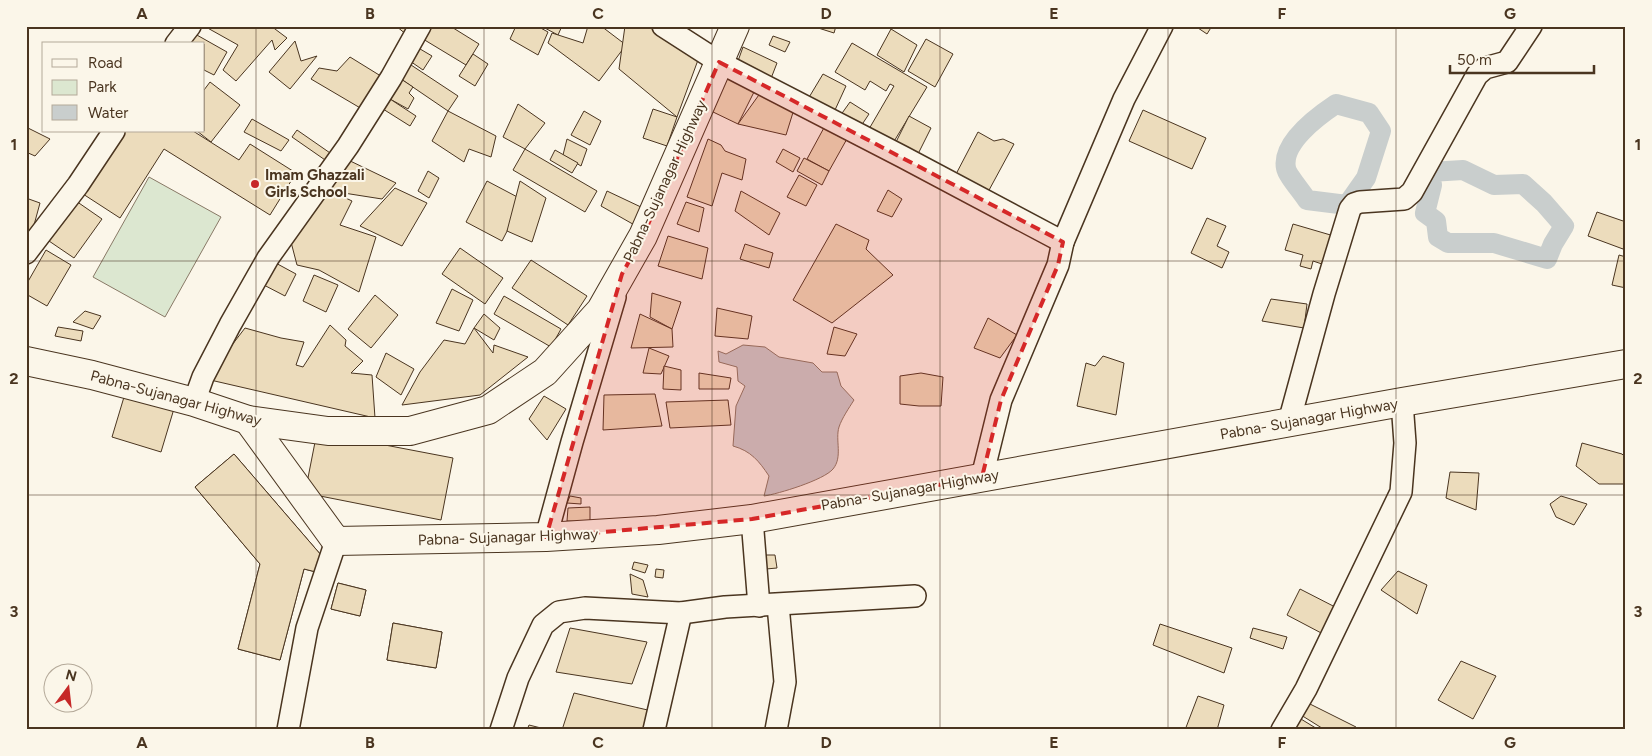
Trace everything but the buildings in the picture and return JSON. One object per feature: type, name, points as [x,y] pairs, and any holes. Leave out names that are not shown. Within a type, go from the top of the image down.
[{"type":"main road","name":"Pabna-Sujanagar Highway","points":[[26,361],[92,375],[194,402],[248,420],[328,431],[410,431],[488,410],[545,372],[602,310],[643,236],[735,26]]},
{"type":"main road","name":"Pabna- Sujanagar Highway","points":[[336,541],[546,538],[658,530],[752,519],[1289,422],[1626,364]]},
{"type":"main road","points":[[248,420],[336,541]]},
{"type":"street","points":[[178,42],[190,26]]},
{"type":"street","points":[[194,402],[203,377],[268,258],[348,146],[391,78],[420,26]]},
{"type":"street","points":[[663,26],[720,62],[903,156],[1063,242]]},
{"type":"street","points":[[982,477],[1001,400],[1058,265],[1063,242],[1124,99],[1162,26]]},
{"type":"street","points":[[1289,422],[1324,294],[1350,209],[1354,204],[1360,202],[1404,199],[1412,192],[1477,75],[1485,68],[1507,62],[1531,26]]},
{"type":"street","points":[[26,253],[78,185],[113,132]]},
{"type":"street","points":[[546,538],[572,442],[622,274]]},
{"type":"street","points":[[1282,730],[1306,689],[1401,492],[1406,443],[1402,402]]},
{"type":"street","points":[[752,519],[785,682],[776,730]]},
{"type":"street","points":[[288,730],[306,628],[336,541]]},
{"type":"street","points":[[501,730],[518,678],[543,625],[559,612],[586,608],[681,613],[725,607],[914,596]]},
{"type":"street","points":[[654,730],[681,613]]},
{"type":"highlighted area","points":[[719,62],[1063,242],[1058,265],[1001,400],[982,477],[752,519],[546,537],[622,274],[643,236]]},
{"type":"green space","points":[[149,177],[221,217],[165,317],[93,277]]},
{"type":"water","points":[[743,345],[765,347],[779,357],[813,363],[822,372],[837,372],[841,386],[854,400],[839,427],[838,459],[836,464],[833,469],[820,478],[764,496],[769,476],[754,457],[733,446],[736,406],[745,386],[738,381],[737,367],[719,362],[718,351],[726,354]]},
{"type":"waterway","points":[[1336,104],[1369,113],[1381,131],[1366,178],[1347,205],[1307,200],[1286,168],[1289,149],[1302,131],[1336,104]]},
{"type":"waterway","points":[[1463,170],[1494,185],[1523,184],[1544,203],[1564,226],[1553,244],[1547,259],[1494,243],[1448,243],[1438,237],[1436,221],[1425,213],[1432,185],[1430,172],[1463,170]]},
{"type":"place","name":"Imam Ghazzali Girls School","points":[[255,184]]}]
